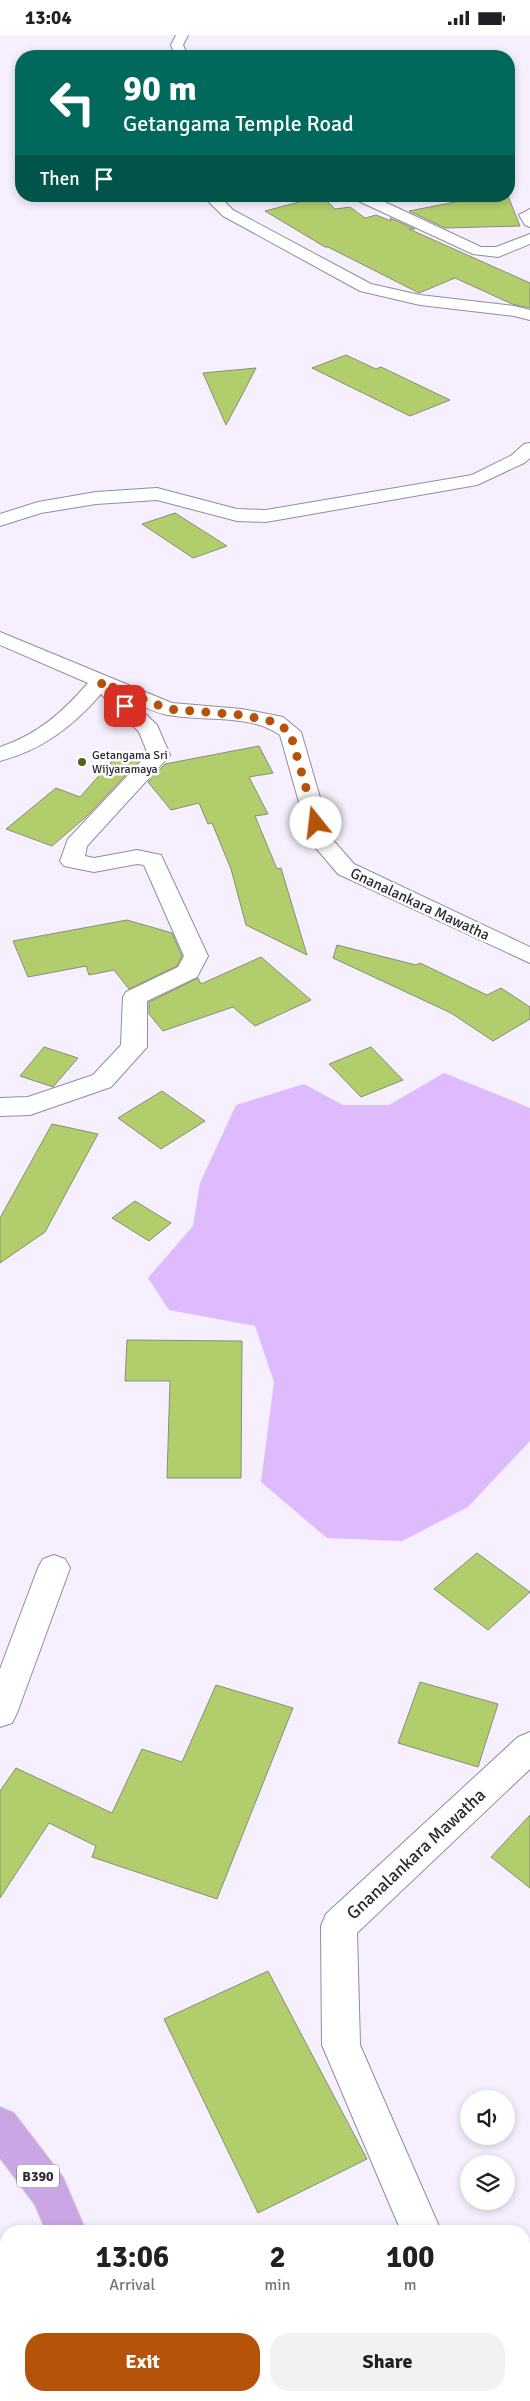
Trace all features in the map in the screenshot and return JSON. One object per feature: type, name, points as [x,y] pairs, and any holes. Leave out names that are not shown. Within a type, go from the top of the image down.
[{"type":"main road","name":"B390","points":[[0,2126],[49,2191],[63,2225]]},
{"type":"street","points":[[216,202],[228,213],[366,288],[420,300],[514,311],[530,315]]},
{"type":"street","points":[[372,202],[478,251],[498,252],[530,239]]},
{"type":"street","points":[[530,213],[527,215],[530,222]]},
{"type":"street","points":[[0,520],[38,508],[96,497],[157,494],[237,515],[266,516],[477,480],[518,459],[530,448]]},
{"type":"street","name":"Gnanalankara Mawatha","points":[[0,638],[100,682],[168,709],[242,715],[275,722],[290,732],[321,841],[346,869],[530,956]]},
{"type":"street","points":[[0,754],[15,750],[51,733],[78,709],[100,682],[149,730],[159,755],[76,843],[72,861],[94,865],[137,857],[153,860],[196,956],[188,972],[134,997],[134,1047],[102,1081],[30,1106],[0,1107]]},
{"type":"street","points":[[0,1713],[54,1568]]},
{"type":"street","name":"Gnanalankara Mawatha","points":[[417,2225],[341,2045],[339,1926],[530,1747]]},
{"type":"shaded area","points":[[444,1073],[530,1108],[530,1441],[468,1507],[402,1541],[327,1538],[261,1482],[274,1382],[255,1326],[169,1310],[148,1278],[193,1226],[200,1183],[236,1105],[304,1084],[343,1105],[389,1105]]},
{"type":"building","points":[[299,202],[328,202],[335,209],[350,207],[365,218],[376,215],[391,221],[390,218],[415,229],[409,229],[530,283],[530,308],[512,304],[455,278],[419,293],[325,247],[265,211]]},
{"type":"building","points":[[455,202],[510,202],[520,226],[445,228],[409,211]]},
{"type":"building","points":[[346,355],[376,369],[381,367],[450,400],[410,416],[312,368]]},
{"type":"building","points":[[256,368],[241,397],[226,425],[203,373]]},
{"type":"building","points":[[175,513],[227,546],[193,558],[142,524]]},
{"type":"building","points":[[259,746],[273,773],[249,777],[268,814],[255,816],[277,869],[281,868],[307,955],[246,925],[231,869],[212,823],[208,824],[199,803],[171,810],[148,782],[165,764]]},
{"type":"building","points":[[120,752],[142,758],[87,816],[52,846],[6,829],[56,788],[80,797]]},
{"type":"building","points":[[127,920],[172,933],[182,956],[177,966],[129,989],[114,970],[89,975],[86,966],[28,977],[13,941]]},
{"type":"building","points":[[337,945],[416,965],[420,963],[487,995],[501,988],[530,1007],[530,1019],[493,1041],[451,1013],[333,958]]},
{"type":"building","points":[[261,957],[311,1000],[255,1026],[233,1007],[163,1031],[149,1014],[149,1002],[198,978],[201,984]]},
{"type":"building","points":[[44,1047],[78,1058],[53,1087],[20,1076]]},
{"type":"building","points":[[371,1047],[403,1080],[361,1097],[329,1064]]},
{"type":"building","points":[[162,1091],[205,1121],[161,1149],[118,1118]]},
{"type":"building","points":[[52,1124],[98,1134],[45,1232],[0,1263],[0,1218]]},
{"type":"building","points":[[135,1201],[171,1223],[149,1241],[112,1218]]},
{"type":"building","points":[[127,1340],[242,1341],[241,1478],[167,1478],[170,1381],[125,1381]]},
{"type":"building","points":[[477,1553],[530,1592],[488,1630],[434,1589]]},
{"type":"building","points":[[420,1682],[498,1704],[478,1767],[398,1743]]},
{"type":"building","points":[[216,1685],[293,1708],[217,1899],[92,1857],[96,1846],[49,1823],[0,1898],[0,1791],[16,1768],[112,1813],[142,1749],[182,1762]]},
{"type":"building","points":[[530,1815],[530,1888],[491,1857]]},
{"type":"building","points":[[268,1971],[367,2159],[258,2213],[164,2019]]},
{"type":"place","name":"Getangama Sri Wijyaramaya","points":[[82,762]]},
{"type":"route","points":[[125,706],[100,682],[168,709],[242,715],[275,722],[290,732],[316,823]]}]
